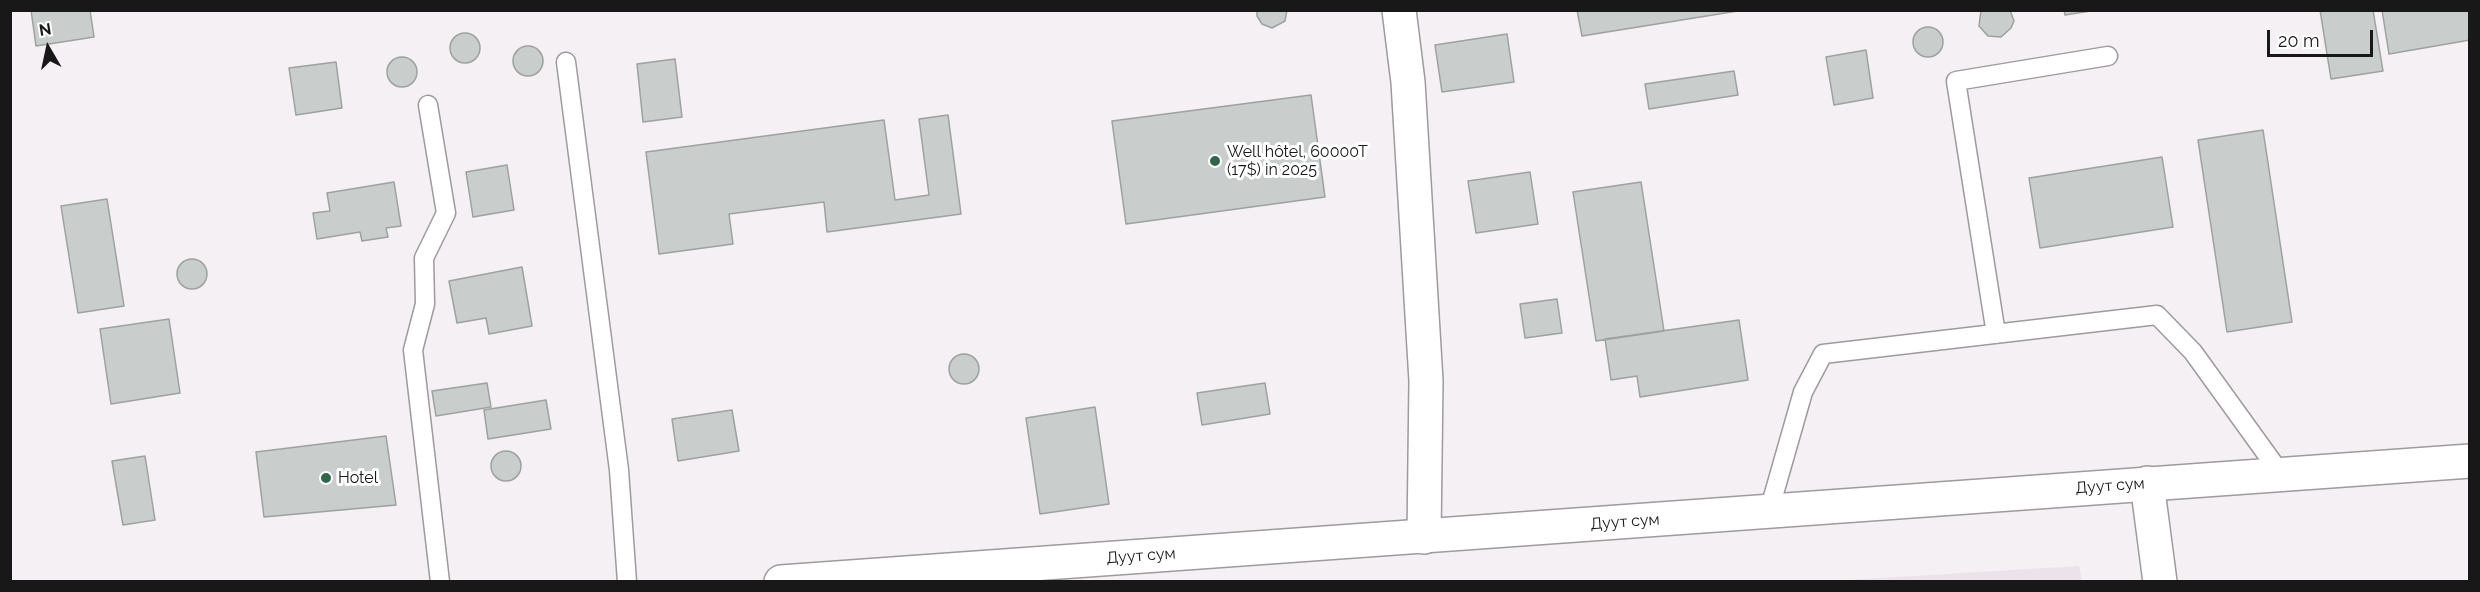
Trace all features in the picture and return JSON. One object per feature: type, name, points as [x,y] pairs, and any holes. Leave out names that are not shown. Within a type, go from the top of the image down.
[{"type":"main road","points":[[1399,10],[1408,82],[1426,381],[1424,537]]},
{"type":"main road","name":"Дуут сум","points":[[781,582],[2469,461]]},
{"type":"main road","points":[[2147,483],[2160,582]]},
{"type":"lane","points":[[1996,334],[1956,81],[2108,56]]},
{"type":"lane","points":[[566,62],[619,470],[627,582]]},
{"type":"lane","points":[[428,105],[446,213],[424,258],[425,304],[413,350],[440,582]]},
{"type":"lane","points":[[1769,511],[1803,392],[1823,354],[2157,315],[2193,352],[2281,474]]},
{"type":"shaded area","points":[[2079,566],[2082,581],[1832,581]]},
{"type":"building","points":[[31,10],[90,10],[94,37],[36,46]]},
{"type":"building","points":[[1257,10],[1287,10],[1285,21],[1272,28],[1262,24],[1257,16]]},
{"type":"building","points":[[1577,10],[1744,10],[1582,36]]},
{"type":"building","points":[[1981,10],[2010,10],[2014,21],[2011,28],[2001,37],[1988,36],[1979,26]]},
{"type":"building","points":[[2064,10],[2097,10],[2065,15]]},
{"type":"building","points":[[2320,10],[2373,10],[2383,71],[2331,79]]},
{"type":"building","points":[[2382,10],[2470,10],[2470,40],[2389,54]]},
{"type":"building","points":[[1928,27],[1939,31],[1943,42],[1939,53],[1928,57],[1917,53],[1913,42],[1917,31]]},
{"type":"building","points":[[465,33],[476,37],[480,48],[476,59],[465,63],[454,59],[450,48],[454,37]]},
{"type":"building","points":[[1507,34],[1514,82],[1442,92],[1435,45]]},
{"type":"building","points":[[528,46],[539,50],[543,61],[539,72],[528,76],[517,72],[513,61],[517,50]]},
{"type":"building","points":[[1866,50],[1873,98],[1834,105],[1826,57]]},
{"type":"building","points":[[402,57],[413,61],[417,72],[413,83],[402,87],[391,83],[387,72],[391,61]]},
{"type":"building","points":[[675,59],[682,117],[643,122],[637,64]]},
{"type":"building","points":[[336,62],[342,108],[296,115],[289,68]]},
{"type":"building","points":[[1734,71],[1738,95],[1649,109],[1645,84]]},
{"type":"building","points":[[1311,95],[1325,197],[1126,224],[1112,121]]},
{"type":"building","points":[[948,115],[961,214],[827,232],[824,202],[729,214],[733,244],[659,254],[646,152],[884,120],[895,200],[929,195],[919,119]]},
{"type":"building","points":[[2263,130],[2292,322],[2227,332],[2198,140]]},
{"type":"building","points":[[2162,157],[2173,227],[2040,248],[2029,178]]},
{"type":"building","points":[[507,165],[514,210],[473,217],[466,172]]},
{"type":"building","points":[[1530,172],[1538,224],[1476,233],[1468,181]]},
{"type":"building","points":[[394,182],[401,226],[386,228],[388,237],[362,241],[360,232],[317,239],[313,213],[330,211],[327,193]]},
{"type":"building","points":[[1641,182],[1664,331],[1596,341],[1573,192]]},
{"type":"building","points":[[107,199],[124,306],[78,313],[61,206]]},
{"type":"building","points":[[192,259],[203,263],[207,274],[203,285],[192,289],[181,285],[177,274],[181,263]]},
{"type":"building","points":[[522,267],[532,326],[489,334],[486,318],[457,323],[449,281]]},
{"type":"building","points":[[1557,299],[1562,333],[1525,338],[1520,304]]},
{"type":"building","points":[[169,319],[180,393],[111,404],[100,329]]},
{"type":"building","points":[[1739,320],[1748,380],[1640,397],[1637,376],[1611,380],[1605,339]]},
{"type":"building","points":[[964,354],[975,358],[979,369],[975,380],[964,384],[953,380],[949,369],[953,358]]},
{"type":"building","points":[[487,383],[491,407],[436,416],[432,391]]},
{"type":"building","points":[[1265,383],[1270,414],[1202,425],[1197,393]]},
{"type":"building","points":[[546,400],[551,429],[488,439],[484,410]]},
{"type":"building","points":[[1095,407],[1109,504],[1040,514],[1026,418]]},
{"type":"building","points":[[732,410],[739,451],[678,461],[672,419]]},
{"type":"building","name":"Hotel","points":[[386,436],[396,505],[264,517],[256,452]]},
{"type":"building","points":[[506,451],[512,452],[520,460],[520,472],[512,480],[506,481],[500,480],[492,472],[491,466],[492,460],[500,452]]},
{"type":"building","points":[[145,456],[155,520],[123,525],[112,461]]},
{"type":"place","name":"Well hôtel, 60000T (17$) in 2025","points":[[1215,161]]},
{"type":"place","name":"Hotel","points":[[326,478]]}]
